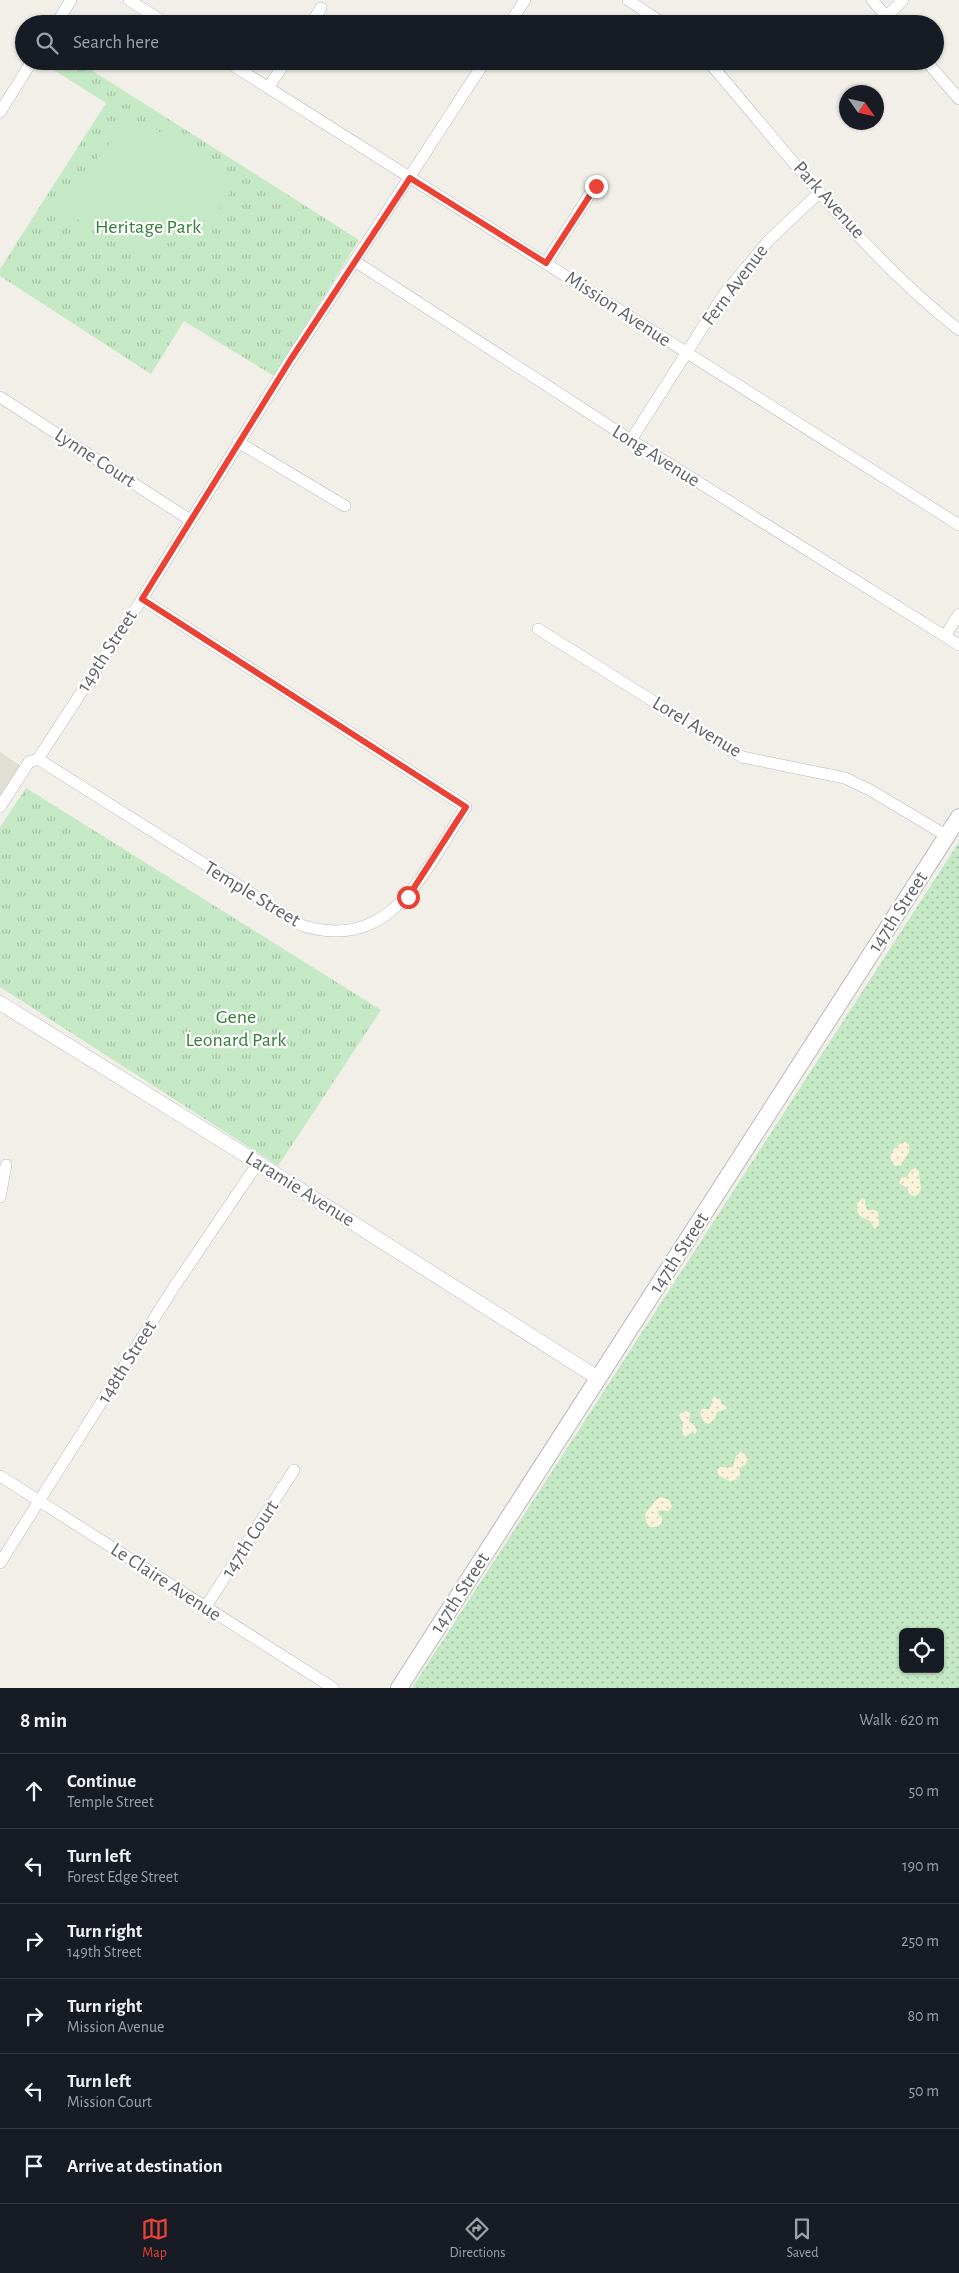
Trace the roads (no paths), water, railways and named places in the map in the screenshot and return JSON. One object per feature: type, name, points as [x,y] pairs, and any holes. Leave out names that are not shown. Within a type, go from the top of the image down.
[{"type":"main road","name":"147th Street","points":[[399,1688],[959,818]]},
{"type":"street","points":[[62,15],[71,0]]},
{"type":"street","points":[[129,0],[153,15]]},
{"type":"street","points":[[515,15],[525,0]]},
{"type":"street","points":[[628,0],[650,15]]},
{"type":"street","points":[[872,0],[886,15]]},
{"type":"street","points":[[893,15],[903,0]]},
{"type":"street","points":[[317,15],[321,8]]},
{"type":"street","points":[[0,112],[26,70]]},
{"type":"street","name":"Mission Avenue","points":[[240,70],[959,525]]},
{"type":"street","points":[[268,88],[280,70]]},
{"type":"street","name":"149th Street","points":[[0,807],[29,762],[38,759],[142,599],[238,442],[479,70]]},
{"type":"street","name":"Park Avenue","points":[[716,70],[820,192],[910,287],[959,330]]},
{"type":"street","points":[[934,70],[959,99]]},
{"type":"street","points":[[546,263],[596,186]]},
{"type":"street","name":"Fern Avenue","points":[[631,440],[724,294],[769,240],[820,192]]},
{"type":"street","name":"Long Avenue","points":[[356,262],[631,440],[959,645]]},
{"type":"street","name":"Lynne Court","points":[[0,397],[190,520]]},
{"type":"street","points":[[238,442],[345,506]]},
{"type":"street","name":"Temple Street","points":[[38,759],[286,917],[314,930],[349,931],[384,918],[408,897],[466,807],[142,599]]},
{"type":"street","points":[[945,636],[959,614]]},
{"type":"street","name":"Lorel Avenue","points":[[538,629],[742,757],[845,778],[870,790],[947,836]]},
{"type":"street","name":"Laramie Avenue","points":[[0,1003],[258,1163],[598,1378]]},
{"type":"street","name":"148th Street","points":[[0,1563],[174,1287],[258,1163]]},
{"type":"street","points":[[0,1197],[6,1165]]},
{"type":"street","name":"147th Court","points":[[206,1608],[294,1470]]},
{"type":"street","name":"Le Claire Avenue","points":[[0,1476],[333,1688]]},
{"type":"park label","name":"Heritage Park","points":[[148,227]]},
{"type":"park label","name":"Gene Leonard Park","points":[[236,1028]]}]
